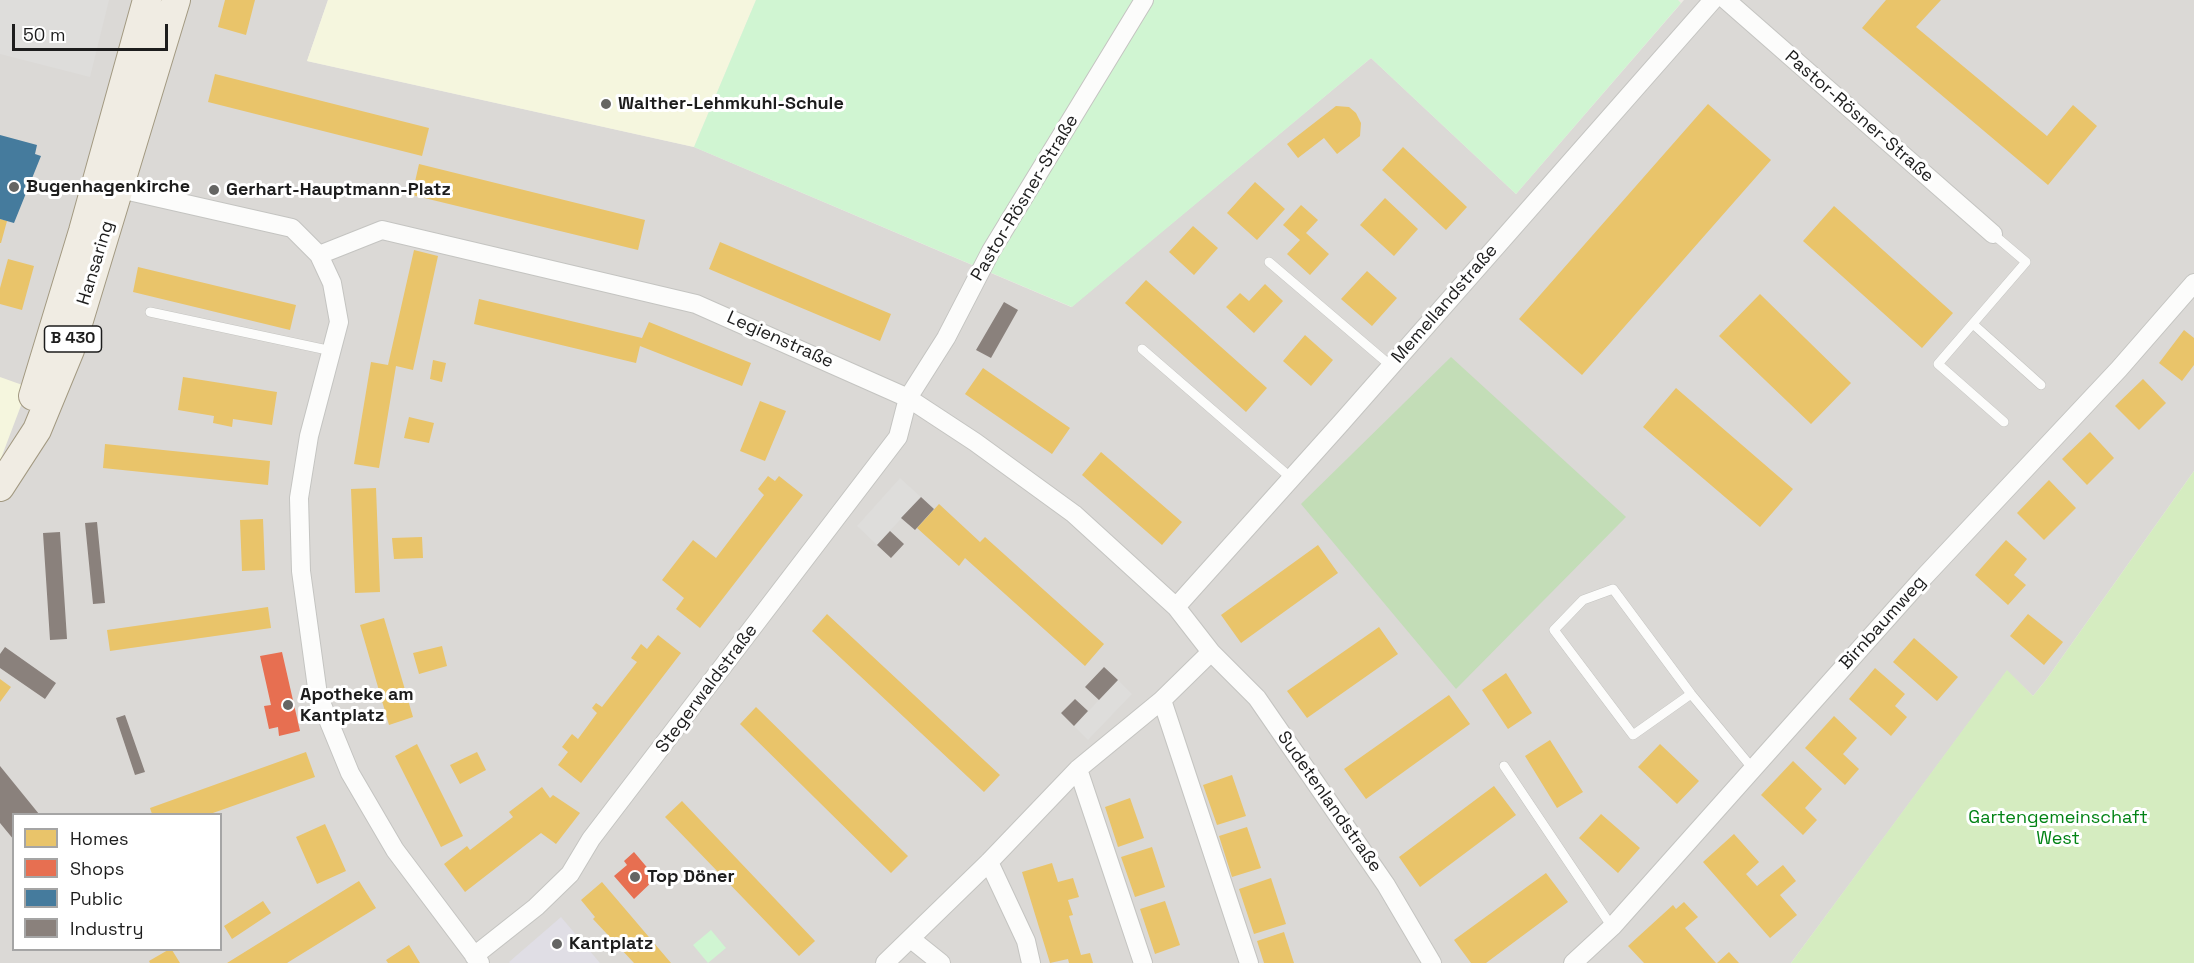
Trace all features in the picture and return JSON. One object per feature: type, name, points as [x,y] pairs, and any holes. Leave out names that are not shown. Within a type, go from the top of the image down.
[{"type":"main road","name":"Hansaring","points":[[1,482],[37,429],[70,350],[108,186],[147,0]]},
{"type":"main road","name":"Hansaring","points":[[108,186],[176,0]]},
{"type":"street","name":"Pastor-Rösner-Straße","points":[[908,398],[946,338],[991,250],[1144,0]]},
{"type":"street","name":"Memellandstraße","points":[[1176,607],[1713,0]]},
{"type":"street","name":"Pastor-Rösner-Straße","points":[[1726,0],[1993,234]]},
{"type":"street","points":[[108,186],[292,228],[319,255],[332,283],[339,322],[309,436],[299,498],[301,571],[318,695],[350,773],[395,850],[477,959]]},
{"type":"street","name":"Legienstraße","points":[[319,255],[382,230],[696,304],[908,398],[975,441],[1074,514],[1176,607]]},
{"type":"street","name":"Birnbaumweg","points":[[1574,963],[1612,927],[1924,577],[2119,369],[2194,283]]},
{"type":"street","name":"Stegerwaldstraße","points":[[477,959],[570,874],[591,839],[898,437],[908,398]]},
{"type":"street","name":"Sudetenlandstraße","points":[[1176,607],[1211,652],[1257,698],[1386,885],[1432,963]]},
{"type":"street","points":[[885,963],[989,862],[1078,770],[1162,700],[1211,652]]},
{"type":"street","points":[[1162,700],[1249,963]]},
{"type":"street","points":[[1078,770],[1143,963]]},
{"type":"street","points":[[989,862],[1026,941],[1031,963]]},
{"type":"street","points":[[911,939],[941,963]]},
{"type":"lane","points":[[1993,234],[2026,262],[1938,364],[2004,422]]},
{"type":"lane","points":[[1269,262],[1391,366]]},
{"type":"lane","points":[[150,312],[332,351]]},
{"type":"lane","points":[[1973,324],[2041,385]]},
{"type":"lane","points":[[1142,349],[1290,477]]},
{"type":"lane","points":[[1692,694],[1633,735],[1554,630],[1583,600],[1613,589],[1692,694],[1753,769]]},
{"type":"lane","points":[[1504,766],[1612,927]]},
{"type":"shaded area","points":[[0,0],[328,0],[307,61],[694,147],[1071,307],[1371,58],[1516,194],[1684,0],[2194,0],[2194,471],[2033,696],[2007,671],[1791,963],[0,963]]},
{"type":"shaded area","points":[[0,0],[109,0],[90,77],[0,54]]},
{"type":"shaded area","name":"Walther-Lehmkuhl-Schule","points":[[328,0],[756,0],[694,147],[307,61]]},
{"type":"shaded area","points":[[0,377],[28,387],[0,461]]},
{"type":"shaded area","points":[[900,478],[921,497],[877,545],[857,526]]},
{"type":"shaded area","points":[[1118,680],[1132,694],[1088,740],[1074,726]]},
{"type":"shaded area","name":"Kantplatz","points":[[561,917],[600,963],[509,962]]},
{"type":"green space","points":[[756,0],[1678,0],[1681,3],[1516,194],[1371,58],[1072,307],[694,147]]},
{"type":"green space","points":[[1451,357],[1626,517],[1456,689],[1301,504]]},
{"type":"green space","name":"Gartengemeinschaft West","points":[[2194,471],[2194,963],[1791,963],[2007,670],[2033,696]]},
{"type":"green space","points":[[711,930],[726,948],[708,963],[693,945]]},
{"type":"building: Homes","points":[[225,0],[255,0],[246,35],[218,27]]},
{"type":"building: Homes","points":[[1886,0],[1941,0],[1916,27],[2047,136],[2073,105],[2097,126],[2048,185],[1862,28]]},
{"type":"building: Homes","points":[[215,74],[429,128],[422,156],[208,102]]},
{"type":"building: Homes","points":[[1708,104],[1771,160],[1582,375],[1519,319]]},
{"type":"building: Homes","points":[[1336,106],[1349,107],[1356,113],[1361,123],[1360,136],[1337,154],[1324,138],[1298,158],[1287,144]]},
{"type":"building: Homes","points":[[1403,147],[1467,207],[1446,230],[1382,170]]},
{"type":"building: Homes","points":[[419,164],[645,220],[638,250],[412,195]]},
{"type":"building: Homes","points":[[1255,182],[1285,209],[1257,240],[1227,213]]},
{"type":"building: Homes","points":[[1385,198],[1418,229],[1394,256],[1360,225]]},
{"type":"building: Homes","points":[[1301,205],[1318,220],[1306,233],[1329,254],[1310,275],[1287,254],[1300,240],[1283,225]]},
{"type":"building: Homes","points":[[1834,206],[1953,313],[1922,348],[1803,241]]},
{"type":"building: Homes","points":[[0,219],[7,221],[1,243],[0,243]]},
{"type":"building: Homes","points":[[1193,226],[1218,248],[1194,275],[1169,252]]},
{"type":"building: Homes","points":[[720,242],[891,314],[880,341],[709,269]]},
{"type":"building: Homes","points":[[414,250],[438,256],[413,370],[396,366],[379,468],[354,464],[371,362],[388,365]]},
{"type":"building: Homes","points":[[8,259],[34,266],[22,310],[0,304],[0,288]]},
{"type":"building: Homes","points":[[138,267],[296,305],[290,330],[133,292]]},
{"type":"building: Homes","points":[[1367,271],[1397,298],[1372,326],[1341,299]]},
{"type":"building: Homes","points":[[1146,280],[1267,388],[1246,412],[1125,303]]},
{"type":"building: Homes","points":[[1265,284],[1283,301],[1254,333],[1226,307],[1240,293],[1249,301]]},
{"type":"building: Homes","points":[[1760,294],[1851,383],[1811,424],[1719,336]]},
{"type":"building: Homes","points":[[479,299],[642,338],[649,322],[751,363],[742,386],[640,346],[636,363],[474,324]]},
{"type":"building: Homes","points":[[2184,330],[2194,338],[2194,365],[2182,381],[2159,363]]},
{"type":"building: Homes","points":[[1305,335],[1333,360],[1311,386],[1283,361]]},
{"type":"building: Homes","points":[[433,360],[446,363],[442,382],[430,379]]},
{"type":"building: Homes","points":[[983,368],[1070,428],[1052,454],[965,394]]},
{"type":"building: Homes","points":[[183,377],[277,392],[272,425],[233,419],[232,427],[213,423],[214,416],[178,410]]},
{"type":"building: Homes","points":[[2143,379],[2166,403],[2139,430],[2115,406]]},
{"type":"building: Homes","points":[[1676,388],[1793,489],[1760,527],[1643,427]]},
{"type":"building: Homes","points":[[760,401],[786,411],[765,461],[740,451]]},
{"type":"building: Homes","points":[[409,417],[434,423],[429,443],[404,438]]},
{"type":"building: Homes","points":[[2090,432],[2114,458],[2087,485],[2062,459]]},
{"type":"building: Homes","points":[[105,444],[270,461],[268,485],[103,468]]},
{"type":"building: Homes","points":[[1101,452],[1182,522],[1162,545],[1082,475]]},
{"type":"building: Homes","points":[[768,476],[775,481],[779,476],[803,495],[700,628],[676,609],[684,598],[662,580],[693,540],[716,558],[764,495],[758,489]]},
{"type":"building: Homes","points":[[2049,480],[2076,508],[2044,540],[2017,513]]},
{"type":"building: Homes","points":[[376,488],[380,592],[355,593],[351,489]]},
{"type":"building: Homes","points":[[939,504],[980,542],[985,537],[1104,644],[1085,666],[965,558],[959,566],[917,528]]},
{"type":"building: Homes","points":[[263,519],[265,570],[242,571],[240,520]]},
{"type":"building: Homes","points":[[422,537],[423,558],[394,559],[392,538]]},
{"type":"building: Homes","points":[[2006,540],[2027,559],[2014,575],[2026,585],[2008,605],[1975,575]]},
{"type":"building: Homes","points":[[1318,545],[1338,573],[1241,643],[1221,615]]},
{"type":"building: Homes","points":[[268,607],[271,628],[110,651],[107,630]]},
{"type":"building: Homes","points":[[827,614],[1000,775],[984,792],[812,631]]},
{"type":"building: Homes","points":[[2028,614],[2063,642],[2044,665],[2010,636]]},
{"type":"building: Homes","points":[[384,618],[413,717],[389,725],[360,625]]},
{"type":"building: Homes","points":[[1379,627],[1398,654],[1307,718],[1287,691]]},
{"type":"building: Homes","points":[[658,635],[681,653],[581,783],[558,765],[568,752],[562,747],[572,734],[578,739],[597,713],[592,708],[596,703],[602,707],[637,662],[631,658],[641,644],[647,649]]},
{"type":"building: Homes","points":[[1914,638],[1958,677],[1937,701],[1893,662]]},
{"type":"building: Homes","points":[[442,646],[447,666],[419,674],[413,653]]},
{"type":"building: Homes","points":[[1875,668],[1905,694],[1895,706],[1907,717],[1891,736],[1849,699]]},
{"type":"building: Homes","points":[[1506,673],[1532,713],[1508,729],[1482,690]]},
{"type":"building: Homes","points":[[0,679],[11,687],[0,702]]},
{"type":"building: Homes","points":[[1449,695],[1470,724],[1366,799],[1344,769]]},
{"type":"building: Homes","points":[[756,707],[908,856],[891,873],[740,724]]},
{"type":"building: Homes","points":[[1834,716],[1857,738],[1843,754],[1859,769],[1845,785],[1805,748]]},
{"type":"building: Homes","points":[[1550,740],[1583,792],[1557,808],[1525,756]]},
{"type":"building: Homes","points":[[417,744],[463,836],[441,847],[395,756]]},
{"type":"building: Homes","points":[[1660,744],[1699,781],[1677,804],[1638,767]]},
{"type":"building: Homes","points":[[306,752],[315,777],[213,813],[152,813],[150,808]]},
{"type":"building: Homes","points":[[477,752],[486,770],[460,784],[450,765]]},
{"type":"building: Homes","points":[[1793,761],[1822,789],[1805,808],[1817,820],[1803,835],[1761,795]]},
{"type":"building: Homes","points":[[1232,775],[1246,816],[1217,825],[1203,785]]},
{"type":"building: Homes","points":[[1494,786],[1516,815],[1420,887],[1399,857]]},
{"type":"building: Homes","points":[[542,787],[550,798],[553,795],[580,813],[556,844],[541,833],[465,892],[444,864],[467,846],[470,850],[513,817],[509,812]]},
{"type":"building: Homes","points":[[1130,798],[1144,838],[1118,847],[1105,807]]},
{"type":"building: Homes","points":[[682,801],[815,941],[799,956],[665,817]]},
{"type":"building: Homes","points":[[1601,814],[1640,848],[1618,873],[1579,838]]},
{"type":"building: Homes","points":[[325,824],[346,871],[317,884],[296,837]]},
{"type":"building: Homes","points":[[1247,827],[1261,868],[1232,877],[1219,836]]},
{"type":"building: Homes","points":[[1734,834],[1759,862],[1746,874],[1757,886],[1783,865],[1796,881],[1780,895],[1797,915],[1770,938],[1703,862]]},
{"type":"building: Homes","points":[[1152,847],[1165,887],[1135,897],[1121,857]]},
{"type":"building: Homes","points":[[1052,863],[1058,882],[1073,878],[1079,897],[1068,900],[1073,915],[1069,916],[1081,955],[1090,953],[1093,963],[1069,963],[1068,959],[1050,963],[1022,872]]},
{"type":"building: Homes","points":[[1546,873],[1568,902],[1486,963],[1471,963],[1454,940]]},
{"type":"building: Homes","points":[[1271,878],[1286,924],[1254,934],[1239,889]]},
{"type":"building: Homes","points":[[359,881],[376,908],[287,963],[227,963]]},
{"type":"building: Homes","points":[[602,882],[671,963],[634,963],[593,919],[595,917],[581,900]]},
{"type":"building: Homes","points":[[263,901],[271,913],[232,939],[224,926]]},
{"type":"building: Homes","points":[[1165,901],[1180,945],[1155,954],[1140,909]]},
{"type":"building: Homes","points":[[1684,902],[1698,917],[1685,928],[1716,963],[1644,963],[1628,946],[1673,905],[1676,909]]},
{"type":"building: Homes","points":[[1284,932],[1294,963],[1264,963],[1257,941]]},
{"type":"building: Homes","points":[[409,945],[420,963],[388,963],[386,960]]},
{"type":"building: Homes","points":[[166,951],[173,951],[180,963],[150,963],[149,961]]},
{"type":"building: Homes","points":[[1729,952],[1739,963],[1717,963]]},
{"type":"building: Shops","points":[[282,652],[300,731],[279,736],[278,727],[269,729],[264,706],[271,705],[260,656]]},
{"type":"building: Shops","name":"Top Döner","points":[[634,852],[656,878],[634,899],[614,876],[627,865],[624,861]]},
{"type":"building: Public","name":"Bugenhagenkirche","points":[[0,135],[37,145],[35,154],[41,156],[14,223],[0,219]]},
{"type":"building: Industry","points":[[1004,302],[1018,310],[991,358],[976,350]]},
{"type":"building: Industry","points":[[921,497],[934,509],[915,530],[901,518]]},
{"type":"building: Industry","points":[[97,522],[105,603],[93,604],[85,523]]},
{"type":"building: Industry","points":[[890,531],[904,544],[891,558],[877,545]]},
{"type":"building: Industry","points":[[60,532],[67,639],[50,640],[43,533]]},
{"type":"building: Industry","points":[[5,647],[56,683],[45,699],[0,668],[0,654]]},
{"type":"building: Industry","points":[[1104,667],[1118,680],[1099,700],[1085,687]]},
{"type":"building: Industry","points":[[1075,699],[1088,711],[1074,726],[1061,713]]},
{"type":"building: Industry","points":[[125,715],[145,772],[135,775],[116,718]]},
{"type":"building: Industry","points":[[0,766],[38,813],[12,813],[12,838],[0,823]]},
{"type":"place","name":"Walther-Lehmkuhl-Schule","points":[[606,104]]},
{"type":"place","name":"Bugenhagenkirche","points":[[14,187]]},
{"type":"place","name":"Gerhart-Hauptmann-Platz","points":[[214,190]]},
{"type":"place","name":"Apotheke am Kantplatz","points":[[288,705]]},
{"type":"place","name":"Top Döner","points":[[635,877]]},
{"type":"place","name":"Kantplatz","points":[[557,944]]}]
